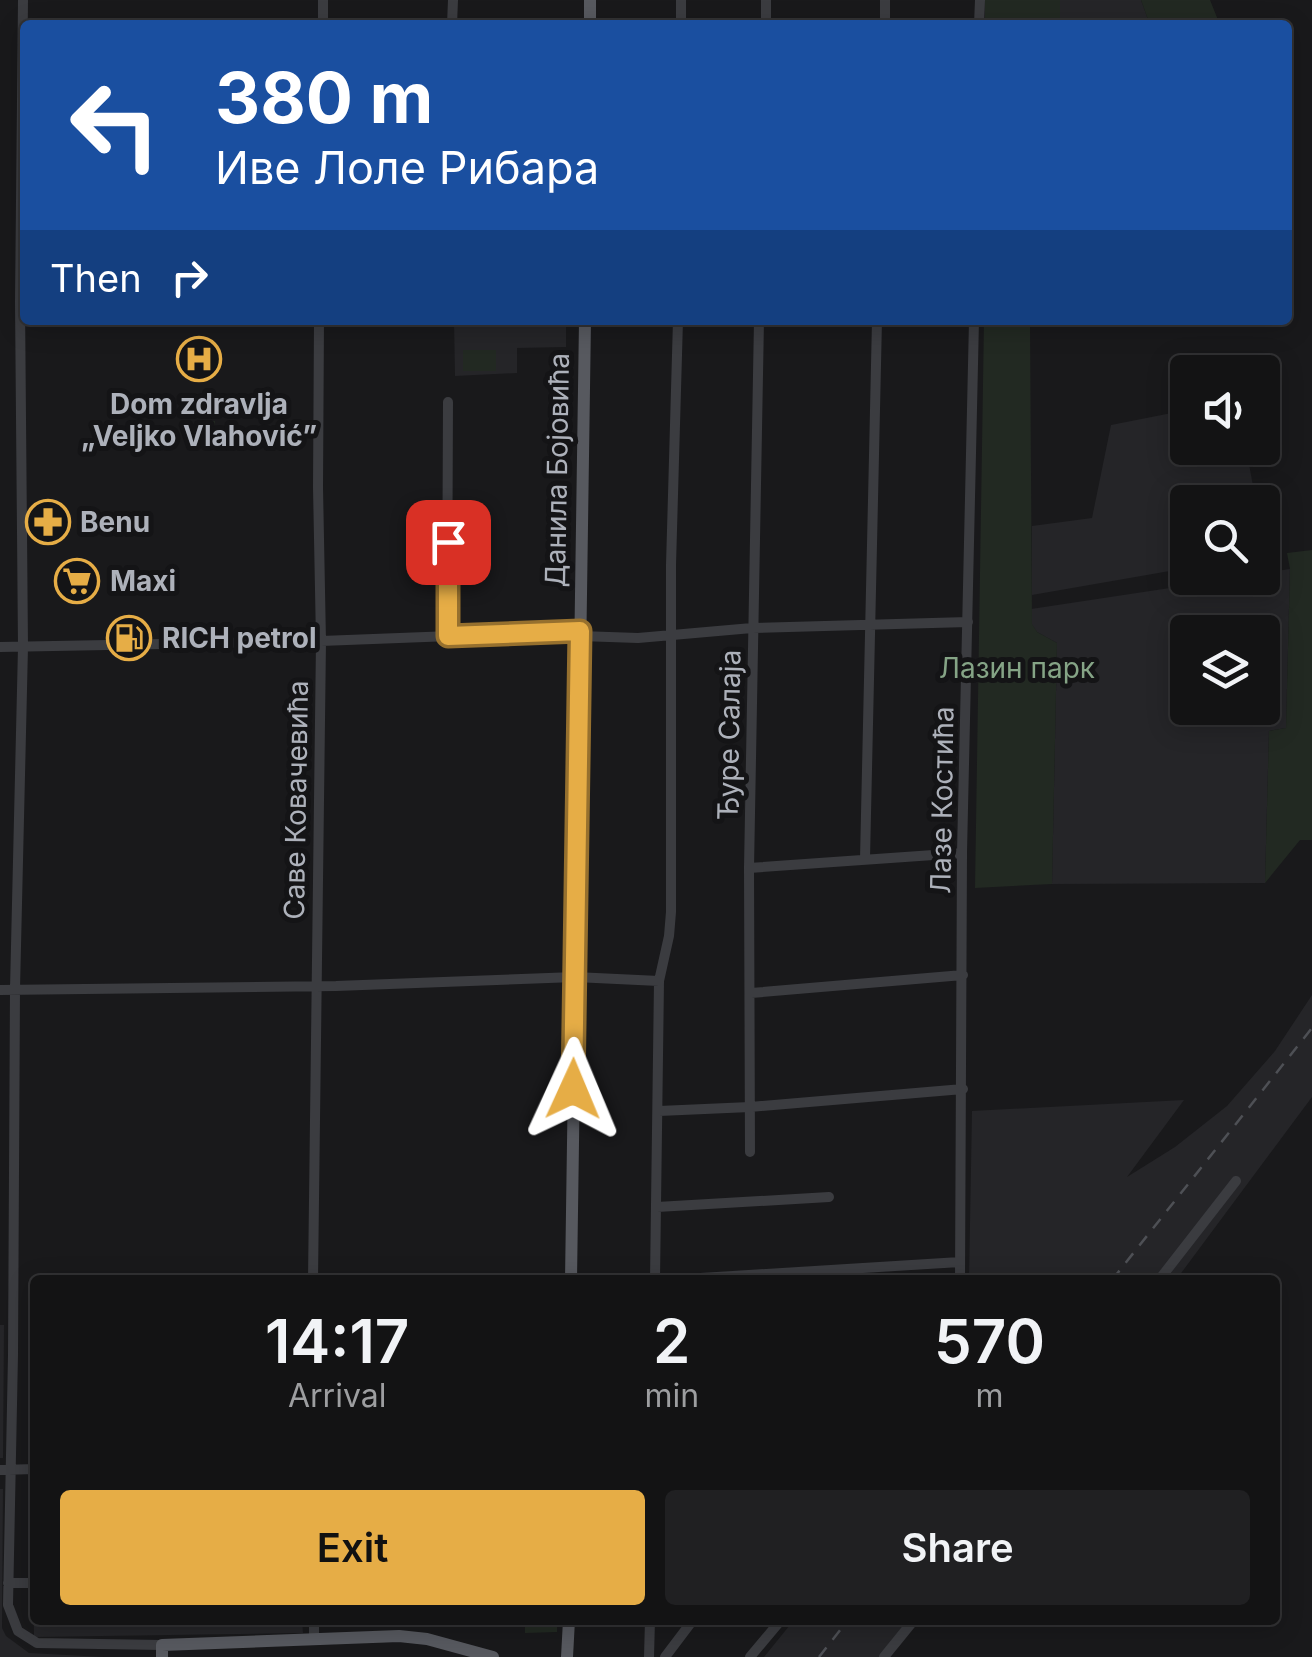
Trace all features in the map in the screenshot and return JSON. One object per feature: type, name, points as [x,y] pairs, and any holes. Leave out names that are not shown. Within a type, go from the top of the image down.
[{"type":"main road","name":"Данила Бојовића","points":[[571,1275],[585,325]]},
{"type":"main road","points":[[567,1657],[569,1625]]},
{"type":"main road","points":[[162,1651],[409,1636],[493,1657]]},
{"type":"street","points":[[23,325],[23,647],[5,1474],[8,1583],[12,1620],[23,1636],[37,1643],[162,1651]]},
{"type":"street","name":"Саве Ковачевића","points":[[313,1275],[321,641],[320,325]]},
{"type":"street","points":[[654,1275],[659,981],[670,912],[678,325]]},
{"type":"street","name":"Ђуре Салаја","points":[[750,1152],[749,868],[759,325]]},
{"type":"street","points":[[865,858],[877,325]]},
{"type":"street","name":"Лазе Костића","points":[[960,1275],[962,853],[974,325]]},
{"type":"street","points":[[448,402],[448,636]]},
{"type":"street","points":[[0,648],[448,636],[672,636],[752,628],[968,622]]},
{"type":"street","points":[[749,868],[962,853]]},
{"type":"street","points":[[750,994],[963,975]]},
{"type":"street","points":[[0,990],[575,978],[659,981]]},
{"type":"street","points":[[659,1111],[963,1089]]},
{"type":"street","points":[[1163,1275],[1236,1181]]},
{"type":"street","points":[[657,1206],[829,1196]]},
{"type":"street","points":[[749,1275],[960,1262]]},
{"type":"street","points":[[5,1474],[30,1470]]},
{"type":"street","points":[[8,1583],[30,1583]]},
{"type":"street","points":[[314,1625],[314,1640]]},
{"type":"street","points":[[649,1657],[650,1625]]},
{"type":"street","points":[[664,1657],[689,1625]]},
{"type":"street","points":[[750,1657],[777,1625]]},
{"type":"street","points":[[884,1657],[910,1625]]},
{"type":"shaded area","points":[[1060,0],[1141,0],[1148,20],[1060,20]]},
{"type":"shaded area","points":[[454,325],[566,325],[566,347],[517,348],[517,373],[455,376]]},
{"type":"shaded area","points":[[1170,413],[1170,465],[1249,465],[1253,485],[1170,485],[1170,571],[1032,595],[1032,526],[1092,518],[1111,425]]},
{"type":"shaded area","points":[[1290,569],[1286,728],[1269,731],[1265,883],[1052,884],[1057,643],[1037,632],[1032,625],[1031,609],[1170,588],[1170,595],[1280,595],[1280,570]]},
{"type":"shaded area","points":[[1312,995],[1312,1097],[1180,1275],[969,1275],[972,1111],[1184,1100],[1127,1177],[1175,1147],[1227,1106],[1275,1051]]},
{"type":"shaded area","points":[[0,1325],[4,1325],[3,1458],[0,1458]]},
{"type":"shaded area","points":[[0,1489],[2,1628],[6,1636],[29,1653],[104,1657],[0,1657]]},
{"type":"shaded area","points":[[34,1625],[302,1625],[303,1633],[34,1637]]},
{"type":"shaded area","points":[[790,1625],[910,1625],[884,1657],[764,1657]]},
{"type":"green space","points":[[985,0],[1060,0],[1060,20],[985,20]]},
{"type":"green space","points":[[1141,0],[1210,0],[1218,20],[1148,20]]},
{"type":"green space","name":"Лазин парк","points":[[984,325],[1030,325],[1032,624],[1037,632],[1057,643],[1052,884],[975,888]]},
{"type":"green space","points":[[463,350],[496,350],[496,371],[463,371]]},
{"type":"green space","points":[[215,421],[215,447],[200,448],[199,422]]},
{"type":"green space","points":[[1312,550],[1312,840],[1300,840],[1265,883],[1269,731],[1286,728],[1290,569],[1287,553]]},
{"type":"green space","points":[[525,1625],[557,1625],[557,1632],[525,1633]]},
{"type":"railway","points":[[1116,1275],[1312,1028]]},
{"type":"railway","points":[[819,1657],[844,1625]]},
{"type":"place","name":"Dom zdravlja „Veljko Vlahović”","points":[[199,359]]},
{"type":"place","name":"Benu","points":[[48,522]]},
{"type":"place","name":"Maxi","points":[[77,581]]},
{"type":"place","name":"RICH petrol","points":[[129,638]]},
{"type":"route","points":[[448,542],[448,636],[580,631],[573,1089]]}]
